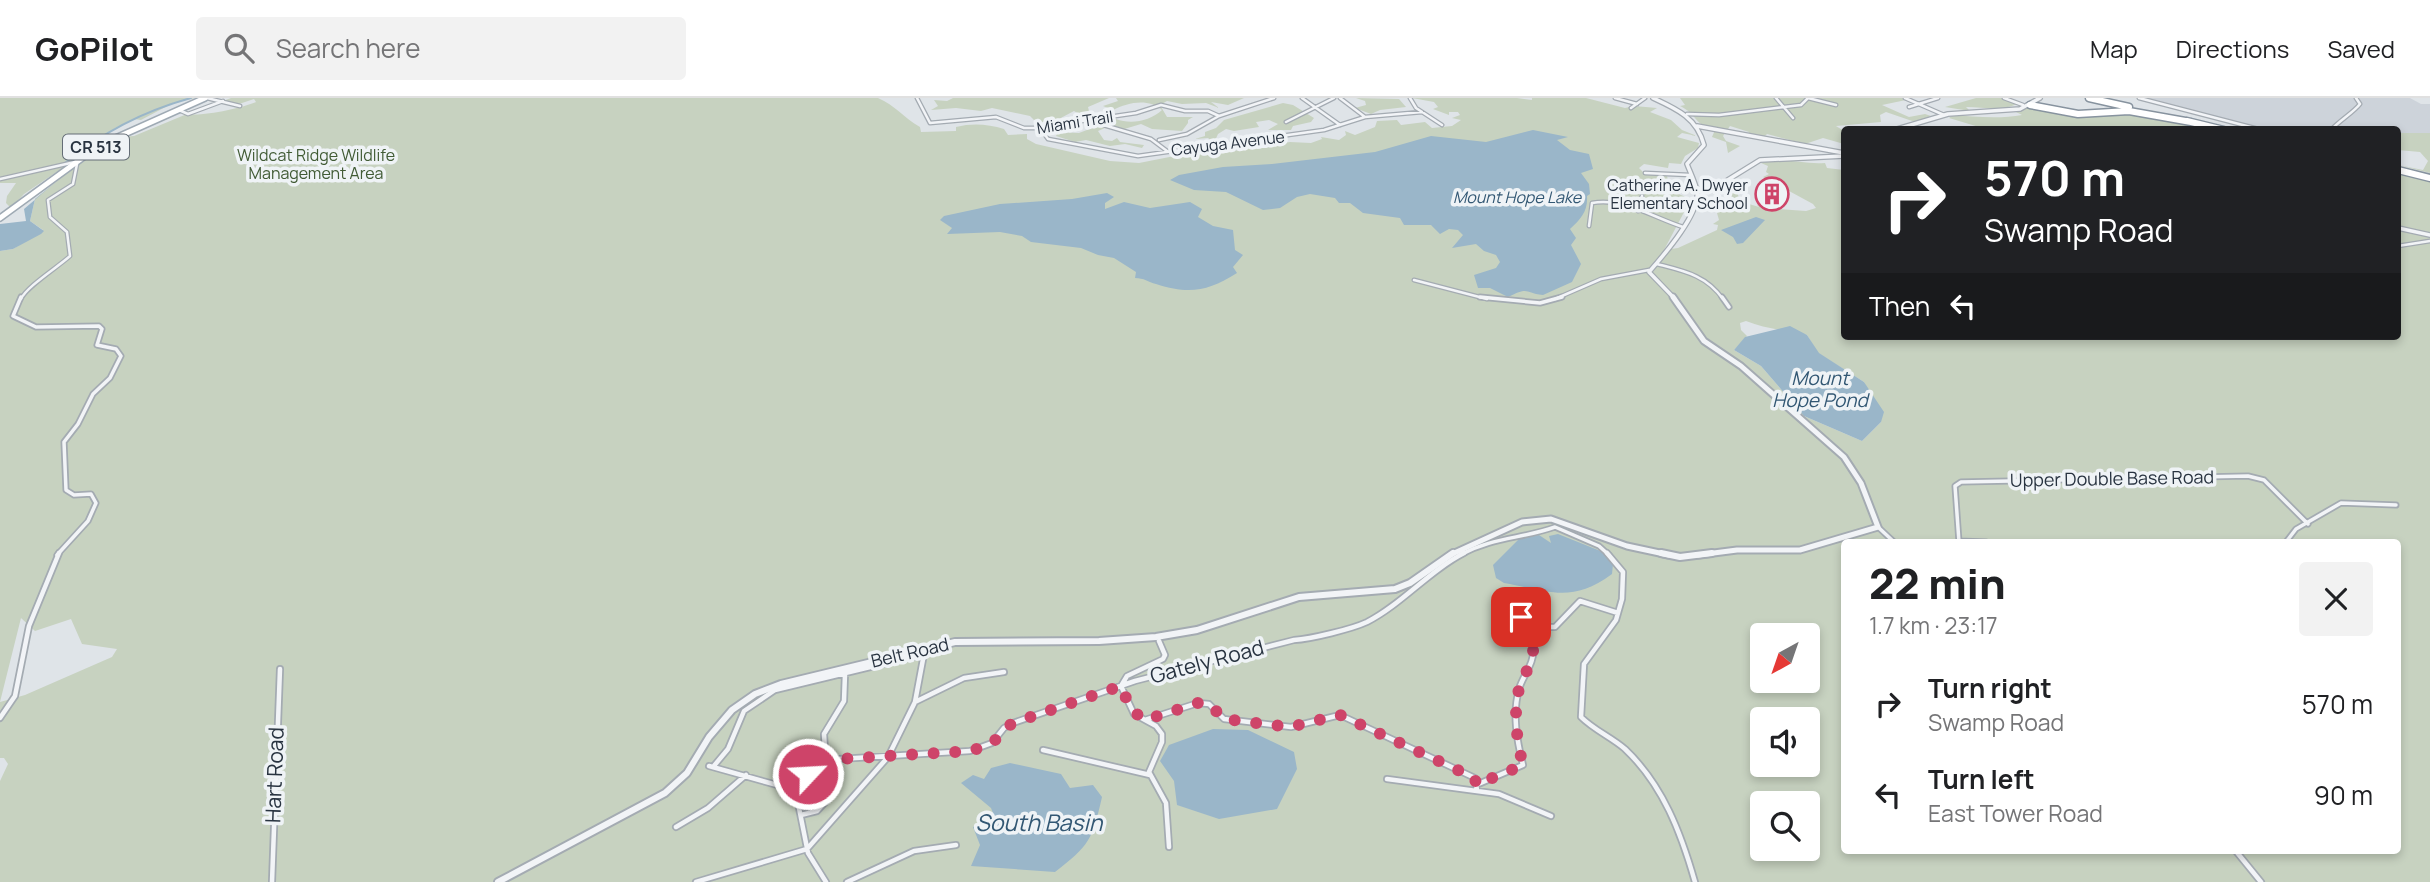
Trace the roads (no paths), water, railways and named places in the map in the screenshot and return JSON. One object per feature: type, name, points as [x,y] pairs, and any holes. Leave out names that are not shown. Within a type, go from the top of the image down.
[{"type":"highway","points":[[2033,101],[2069,111],[2088,113],[2095,109],[2093,104],[2080,98]]},
{"type":"highway","points":[[2090,98],[2208,126]]},
{"type":"highway","points":[[2100,98],[2217,126]]},
{"type":"highway","points":[[2107,98],[2134,106]]},
{"type":"highway","points":[[2033,101],[2082,114],[2129,111],[2192,122]]},
{"type":"highway","points":[[2401,169],[2430,176]]},
{"type":"main road","name":"CR 513","points":[[0,218],[102,144],[206,98]]},
{"type":"street","points":[[206,98],[240,106]]},
{"type":"street","name":"Miami Trail","points":[[917,98],[930,123],[996,117],[1024,128],[1040,128],[1138,113],[1161,105],[1185,111],[1208,111],[1219,116]]},
{"type":"street","points":[[1088,120],[1104,128],[1158,140],[1187,134],[1219,116],[1274,98]]},
{"type":"street","points":[[1302,98],[1340,126]]},
{"type":"street","points":[[1286,122],[1334,98]]},
{"type":"street","points":[[1340,98],[1365,117]]},
{"type":"street","points":[[1410,98],[1422,112],[1442,125]]},
{"type":"street","points":[[1615,98],[1637,104]]},
{"type":"street","points":[[1631,108],[1645,98]]},
{"type":"street","points":[[1414,280],[1488,299],[1539,303],[1565,296],[1601,279],[1649,270],[1657,264],[1670,249],[1696,203],[1696,190],[1687,161],[1704,147],[1697,126],[1687,114],[1653,98]]},
{"type":"street","points":[[1776,98],[1793,118]]},
{"type":"street","points":[[1687,114],[1719,115],[1801,105],[1808,98],[1836,105]]},
{"type":"street","points":[[1906,98],[1943,113]]},
{"type":"street","points":[[1909,107],[1938,98]]},
{"type":"street","points":[[2004,98],[2033,101]]},
{"type":"street","points":[[2139,98],[2247,126]]},
{"type":"street","points":[[2335,126],[2345,115],[2358,108],[2360,104],[2356,98]]},
{"type":"street","points":[[177,109],[188,114],[223,101]]},
{"type":"street","points":[[1906,126],[1943,113],[2003,112],[2033,101]]},
{"type":"street","points":[[1919,104],[1943,113]]},
{"type":"street","name":"Cayuga Avenue","points":[[1040,128],[1048,139],[1130,155],[1254,141],[1340,126],[1365,117],[1422,112]]},
{"type":"street","points":[[1697,126],[1841,153]]},
{"type":"street","points":[[1158,140],[1167,151]]},
{"type":"street","points":[[1696,190],[1727,181],[1760,160],[1841,154]]},
{"type":"street","points":[[0,179],[75,162],[75,182],[48,202],[50,216],[67,232],[70,256],[21,294],[13,316],[36,327],[99,326],[102,329],[97,345],[116,349],[121,355],[110,378],[93,394],[78,424],[64,442],[66,491],[74,495],[91,494],[96,503],[88,520],[55,556],[51,575],[29,626],[16,691],[0,718]]},
{"type":"street","points":[[1645,173],[1690,175]]},
{"type":"street","points":[[1638,211],[1642,196]]},
{"type":"street","points":[[1589,226],[1593,201],[1612,203],[1683,227]]},
{"type":"street","points":[[2401,229],[2430,235]]},
{"type":"street","points":[[2401,246],[2430,241]]},
{"type":"street","points":[[1657,264],[1693,273],[1714,286],[1729,307]]},
{"type":"street","points":[[1649,270],[1675,299],[1704,341],[1741,366],[1844,457],[1861,483],[1878,527],[1891,539]]},
{"type":"street","name":"Upper Double Base Road","points":[[1959,539],[1955,486],[1961,482],[2248,476],[2264,480],[2308,524]]},
{"type":"street","points":[[2289,539],[2296,530],[2341,503],[2396,505]]},
{"type":"street","name":"Belt Road","points":[[498,882],[665,793],[681,780],[695,763],[709,737],[737,706],[755,694],[792,681],[955,642],[1156,638],[1197,630],[1299,597],[1389,590],[1410,583],[1467,545],[1514,524],[1537,519],[1550,519],[1645,551],[1681,557],[1737,550],[1794,551],[1878,527]]},
{"type":"street","name":"Gately Road","points":[[827,762],[839,759],[962,753],[984,747],[992,744],[1004,729],[1013,723],[1121,686],[1233,654],[1302,638],[1315,639],[1332,631],[1366,622],[1463,553],[1488,541],[1535,534],[1555,527],[1587,540],[1608,553],[1623,572],[1622,599],[1618,613]]},
{"type":"street","points":[[1477,788],[1523,765],[1518,747],[1517,709],[1519,688],[1533,653],[1530,636],[1521,617],[1529,617],[1546,628],[1555,627],[1580,601],[1618,613],[1612,626],[1584,664],[1581,717],[1625,750],[1665,800],[1695,882]]},
{"type":"street","points":[[1150,775],[1163,738],[1156,726],[1131,710],[1121,686],[1127,676],[1163,659],[1165,654],[1159,641]]},
{"type":"street","points":[[696,882],[807,849],[888,758],[903,722],[915,702],[924,654],[775,690],[758,699],[744,711],[727,749],[711,767],[746,775],[789,790],[795,797],[801,815],[807,849],[826,882]]},
{"type":"street","name":"Hart Road","points":[[272,882],[280,669]]},
{"type":"street","points":[[915,702],[964,678],[1004,672]]},
{"type":"street","points":[[801,815],[817,811],[827,802],[824,734],[844,704],[844,673]]},
{"type":"street","points":[[1145,720],[1198,703],[1209,704],[1224,719],[1290,727],[1340,715],[1475,778],[1477,788]]},
{"type":"street","points":[[1043,751],[1150,775],[1160,787],[1167,803],[1168,846]]},
{"type":"street","points":[[789,790],[827,762]]},
{"type":"street","points":[[676,827],[708,808],[746,775]]},
{"type":"street","points":[[1387,779],[1477,788],[1499,794],[1551,817]]},
{"type":"street","points":[[847,882],[914,851],[956,845]]},
{"type":"street","points":[[2238,854],[2262,882]]},
{"type":"street","points":[[718,882],[725,875]]},
{"type":"water","name":"Mount Hope Lake","points":[[1533,130],[1568,137],[1557,140],[1570,150],[1589,154],[1593,169],[1581,173],[1589,184],[1590,194],[1587,196],[1583,214],[1570,229],[1576,238],[1571,245],[1581,264],[1572,282],[1543,295],[1524,291],[1508,297],[1490,288],[1478,288],[1474,275],[1496,268],[1500,262],[1496,255],[1484,251],[1476,244],[1452,248],[1463,235],[1458,230],[1449,229],[1440,234],[1431,225],[1404,225],[1400,218],[1363,213],[1350,203],[1339,203],[1335,198],[1310,194],[1297,197],[1280,208],[1263,210],[1226,192],[1194,190],[1170,180],[1179,175],[1223,167],[1375,152],[1431,136],[1486,142]]},
{"type":"water","points":[[1107,193],[1114,197],[1105,203],[1105,209],[1124,202],[1150,208],[1190,202],[1202,209],[1198,217],[1213,226],[1233,230],[1235,250],[1243,255],[1233,267],[1237,273],[1208,287],[1179,289],[1135,278],[1136,272],[1114,258],[1081,248],[1031,242],[1022,236],[1000,232],[947,234],[952,228],[940,220],[944,216],[1000,204],[1072,199]]},
{"type":"water","points":[[35,200],[30,221],[44,231],[13,249],[0,251],[0,224],[26,221],[24,209]]},
{"type":"water","points":[[1756,217],[1765,220],[1743,243],[1737,244],[1733,237],[1721,230]]},
{"type":"water","name":"Mount Hope Pond","points":[[1790,326],[1807,335],[1819,353],[1864,382],[1884,412],[1881,422],[1862,441],[1804,416],[1761,366],[1734,350],[1745,337]]},
{"type":"water","points":[[1558,534],[1603,552],[1613,564],[1612,574],[1584,589],[1560,593],[1504,583],[1496,578],[1493,565],[1519,539],[1539,535],[1551,543],[1549,536]]},
{"type":"water","points":[[1213,729],[1248,730],[1294,752],[1297,769],[1277,809],[1219,819],[1177,805],[1174,781],[1160,761],[1169,745]]},
{"type":"water","name":"South Basin","points":[[1010,763],[1061,774],[1070,788],[1093,785],[1102,797],[1092,833],[1083,848],[1055,872],[971,866],[980,845],[973,827],[993,813],[991,808],[961,783],[973,775],[984,779],[991,768]]},
{"type":"waterway","points":[[65,163],[124,124],[156,109],[191,98]]},
{"type":"place","name":"Catherine A. Dwyer Elementary School","points":[[1772,194]]},
{"type":"park label","name":"Wildcat Ridge Wildlife Management Area","points":[[316,164]]}]
